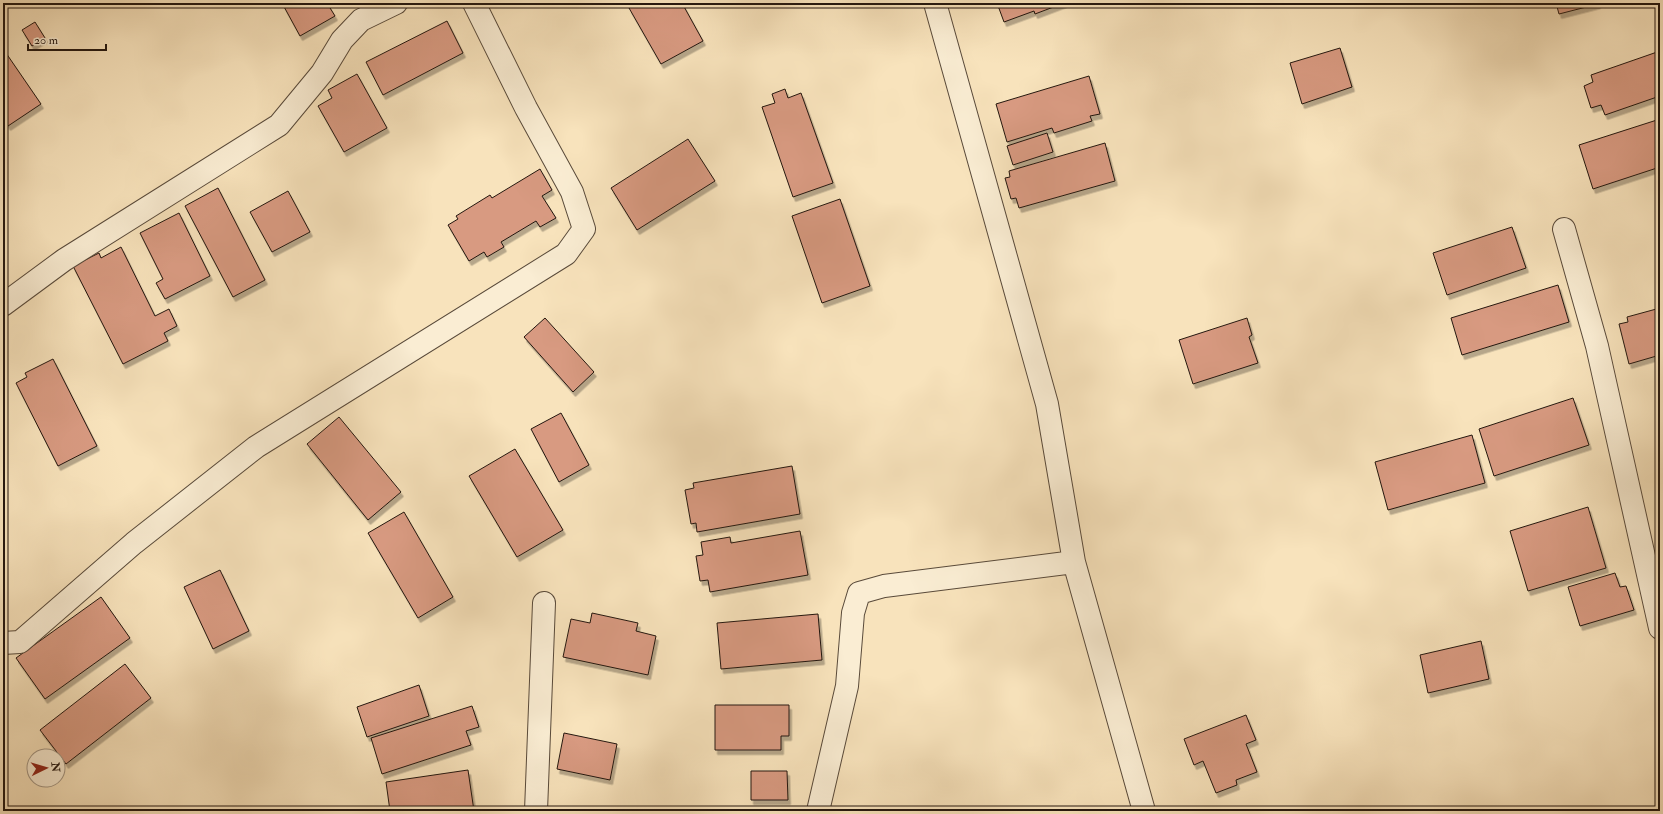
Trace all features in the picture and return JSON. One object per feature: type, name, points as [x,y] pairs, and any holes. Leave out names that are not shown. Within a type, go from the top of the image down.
[{"type":"street","points":[[3,305],[64,260],[279,125],[322,73],[342,40],[361,20],[396,3]]},
{"type":"street","points":[[3,643],[20,642],[134,544],[256,447],[566,254],[584,229],[572,192],[526,108],[474,3]]},
{"type":"street","points":[[935,3],[1047,404],[1074,562],[1144,811]]},
{"type":"street","points":[[1564,229],[1597,346],[1660,628]]},
{"type":"street","points":[[818,811],[847,686],[853,613],[859,593],[884,586],[1074,562]]},
{"type":"street","points":[[536,811],[544,603]]},
{"type":"building","points":[[282,3],[327,3],[335,16],[300,36]]},
{"type":"building","points":[[638,3],[682,3],[703,41],[661,64],[629,8]]},
{"type":"building","points":[[997,3],[1064,3],[1035,14],[1034,11],[1004,22]]},
{"type":"building","points":[[1556,3],[1598,3],[1598,4],[1559,14]]},
{"type":"building","points":[[447,21],[463,53],[383,95],[366,62]]},
{"type":"building","points":[[35,22],[45,38],[32,46],[22,30]]},
{"type":"building","points":[[1340,48],[1352,87],[1302,104],[1290,63]]},
{"type":"building","points":[[1660,51],[1660,101],[1658,102],[1657,97],[1605,115],[1601,105],[1591,108],[1584,86],[1593,82],[1591,75]]},
{"type":"building","points":[[6,53],[41,104],[8,126],[3,118],[3,55]]},
{"type":"building","points":[[357,74],[387,128],[344,152],[318,106],[332,98],[328,90]]},
{"type":"building","points":[[1089,76],[1100,114],[1090,116],[1092,121],[1054,133],[1052,128],[1007,142],[996,104]]},
{"type":"building","points":[[785,89],[788,98],[801,93],[833,183],[793,197],[762,107],[775,103],[772,94]]},
{"type":"building","points":[[1660,119],[1660,167],[1593,189],[1579,145]]},
{"type":"building","points":[[1047,133],[1053,152],[1013,165],[1007,146]]},
{"type":"building","points":[[688,139],[715,181],[637,230],[611,188]]},
{"type":"building","points":[[1105,143],[1115,181],[1019,208],[1016,198],[1011,199],[1005,178],[1010,177],[1009,171]]},
{"type":"building","points":[[540,169],[552,190],[542,196],[556,218],[540,227],[536,221],[501,242],[504,247],[487,257],[484,252],[469,261],[448,225],[458,219],[456,216],[490,195],[492,198]]},
{"type":"building","points":[[218,188],[265,280],[233,297],[185,206]]},
{"type":"building","points":[[288,191],[310,232],[272,252],[250,212]]},
{"type":"building","points":[[840,199],[870,286],[822,303],[792,216]]},
{"type":"building","points":[[179,213],[210,276],[165,299],[156,283],[163,279],[140,233]]},
{"type":"building","points":[[1512,227],[1526,268],[1447,295],[1433,253]]},
{"type":"building","points":[[121,247],[155,316],[169,309],[177,326],[164,333],[168,341],[123,364],[73,266],[99,253],[101,258]]},
{"type":"building","points":[[1558,285],[1569,322],[1462,355],[1451,318]]},
{"type":"building","points":[[1660,308],[1660,355],[1629,364],[1619,324],[1628,322],[1627,317]]},
{"type":"building","points":[[545,318],[594,372],[573,392],[524,337]]},
{"type":"building","points":[[1247,318],[1252,335],[1249,337],[1258,363],[1193,384],[1179,340]]},
{"type":"building","points":[[53,359],[97,446],[58,466],[16,383],[27,377],[25,373]]},
{"type":"building","points":[[1573,398],[1589,445],[1494,476],[1479,429]]},
{"type":"building","points":[[561,413],[589,465],[559,482],[531,429]]},
{"type":"building","points":[[339,417],[401,492],[368,520],[307,444]]},
{"type":"building","points":[[1472,435],[1485,483],[1388,510],[1375,462]]},
{"type":"building","points":[[515,449],[563,530],[517,557],[469,476]]},
{"type":"building","points":[[792,466],[800,514],[697,532],[696,523],[691,524],[685,490],[694,488],[693,483]]},
{"type":"building","points":[[1588,507],[1606,568],[1528,591],[1510,531]]},
{"type":"building","points":[[404,512],[453,597],[418,618],[368,533]]},
{"type":"building","points":[[800,531],[808,575],[710,592],[708,580],[700,581],[696,556],[703,555],[701,542],[730,537],[731,543]]},
{"type":"building","points":[[220,570],[249,631],[213,649],[184,587]]},
{"type":"building","points":[[1615,573],[1620,587],[1626,586],[1634,610],[1580,626],[1568,587]]},
{"type":"building","points":[[101,597],[130,638],[45,699],[16,658]]},
{"type":"building","points":[[592,613],[638,623],[636,631],[656,636],[648,675],[563,657],[571,619],[590,623]]},
{"type":"building","points":[[818,614],[822,660],[721,669],[717,623]]},
{"type":"building","points":[[1481,641],[1489,679],[1428,693],[1420,655]]},
{"type":"building","points":[[125,664],[151,698],[66,764],[66,748],[54,748],[40,730]]},
{"type":"building","points":[[419,685],[429,716],[367,737],[357,707]]},
{"type":"building","points":[[715,705],[789,705],[789,736],[781,736],[781,750],[715,750]]},
{"type":"building","points":[[472,706],[479,727],[466,731],[471,745],[382,774],[371,738]]},
{"type":"building","points":[[1246,715],[1256,740],[1246,744],[1257,772],[1236,780],[1237,785],[1216,793],[1203,761],[1194,765],[1184,739]]},
{"type":"building","points":[[564,733],[617,744],[610,780],[557,769]]},
{"type":"building","points":[[468,770],[474,811],[390,811],[386,782]]},
{"type":"building","points":[[751,771],[787,771],[788,800],[751,800]]}]
